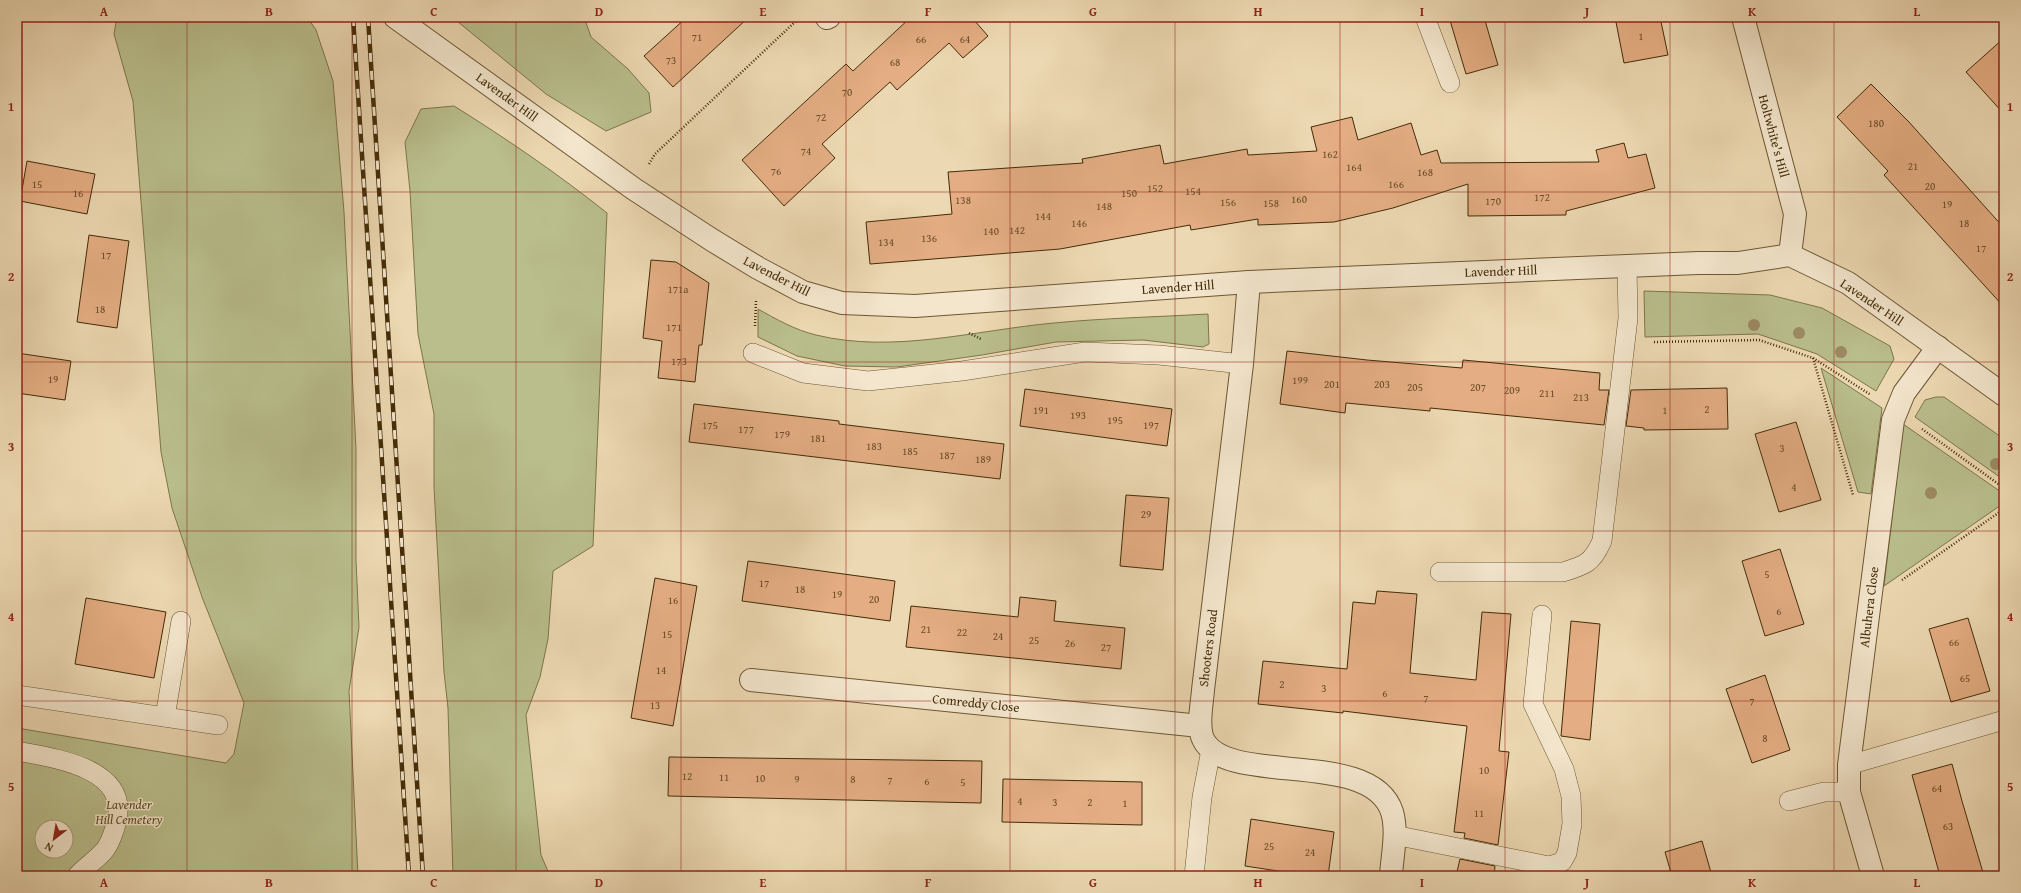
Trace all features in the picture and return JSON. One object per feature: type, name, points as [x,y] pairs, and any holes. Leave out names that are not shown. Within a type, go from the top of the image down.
[{"type":"street","name":"Lavender Hill","points":[[395,17],[550,127],[634,189],[712,240],[758,268],[803,292],[842,304],[915,306],[1249,282],[1627,266],[1738,263],[1790,255],[1848,283],[2004,395]]},
{"type":"street","name":"Holtwhite's Hill","points":[[1743,17],[1794,214],[1790,255]]},
{"type":"street","name":"Shooters Road","points":[[1211,750],[1203,738],[1200,726],[1242,364],[1249,282]]},
{"type":"street","name":"Albuhera Close","points":[[1873,876],[1849,792],[1849,764],[1893,420],[1904,393],[1938,347]]},
{"type":"street","name":"Comreddy Close","points":[[751,680],[1200,726]]},
{"type":"street","points":[[1211,750],[1234,760],[1256,765],[1348,776],[1375,790],[1386,801],[1392,812],[1394,835],[1391,876]]},
{"type":"lane","points":[[1426,17],[1450,82]]},
{"type":"lane","points":[[1440,572],[1563,572],[1582,566],[1595,556],[1602,541],[1628,318],[1627,266]]},
{"type":"lane","points":[[753,353],[803,373],[868,381],[962,371],[1085,352],[1159,355],[1242,364]]},
{"type":"lane","points":[[1394,835],[1549,866],[1562,862],[1567,853],[1572,824],[1571,796],[1564,769],[1533,704],[1542,615]]},
{"type":"lane","points":[[165,717],[181,621]]},
{"type":"lane","points":[[17,695],[218,725]]},
{"type":"lane","points":[[1849,764],[2004,720]]},
{"type":"lane","points":[[1194,876],[1202,797],[1211,750]]},
{"type":"lane","points":[[17,751],[79,764],[110,785],[119,809],[116,825],[104,850],[77,876]]},
{"type":"lane","points":[[1789,801],[1824,792],[1849,792]]},
{"type":"path","points":[[634,189],[655,154],[800,17]]},
{"type":"path","points":[[753,353],[758,268]]},
{"type":"path","points":[[1648,342],[1759,340],[1814,358],[1897,411],[2004,488]]},
{"type":"path","points":[[1814,358],[1854,501]]},
{"type":"path","points":[[1869,603],[2004,509]]},
{"type":"green space","name":"Lavender Hill Cemetery","points":[[117,17],[307,17],[316,30],[333,81],[344,212],[356,449],[356,560],[359,627],[349,691],[358,876],[17,876],[17,728],[226,763],[234,754],[244,703],[202,597],[172,508],[161,452],[133,101],[114,34]]},
{"type":"green space","points":[[452,17],[584,17],[591,37],[628,69],[649,93],[651,112],[606,131],[546,94]]},
{"type":"green space","points":[[454,106],[532,157],[607,213],[593,546],[553,571],[548,639],[540,677],[526,715],[541,855],[550,876],[453,876],[448,708],[444,672],[434,487],[434,414],[418,334],[410,191],[405,142],[421,109]]},
{"type":"green space","points":[[1644,291],[1770,295],[1822,308],[1890,346],[1894,359],[1876,391],[1817,354],[1758,334],[1645,337]]},
{"type":"green space","points":[[758,309],[786,324],[808,333],[845,340],[875,342],[935,339],[1025,326],[1073,321],[1208,314],[1209,344],[1203,347],[1143,340],[1056,342],[982,355],[897,367],[845,366],[797,356],[758,337]]},
{"type":"green space","points":[[1821,368],[1882,408],[1871,494],[1858,492]]},
{"type":"green space","points":[[1936,397],[1944,397],[2004,439],[2004,480],[1915,417],[1925,400]]},
{"type":"green space","points":[[1903,424],[2004,494],[2004,503],[1884,586]]},
{"type":"building","points":[[687,17],[749,17],[673,87],[644,56]]},
{"type":"building","points":[[911,17],[978,17],[974,20],[988,36],[963,58],[949,43],[897,90],[890,82],[822,144],[835,158],[784,206],[742,160],[846,64],[853,71]]},
{"type":"building","points":[[1449,17],[1484,17],[1498,65],[1466,74]]},
{"type":"building","points":[[1615,17],[1660,17],[1668,55],[1624,63]]},
{"type":"building","points":[[2004,38],[2004,114],[1966,72]]},
{"type":"building","points":[[1871,84],[1909,122],[2004,228],[2004,307],[1884,175],[1888,171],[1837,117]]},
{"type":"building","points":[[1352,117],[1358,140],[1411,123],[1421,155],[1437,150],[1441,163],[1599,162],[1596,150],[1624,143],[1628,158],[1646,154],[1655,188],[1566,211],[1566,215],[1468,216],[1468,184],[1393,208],[1334,222],[1258,225],[1258,219],[1191,230],[1190,225],[1060,249],[870,264],[866,222],[952,214],[948,172],[1083,163],[1082,159],[1160,145],[1164,164],[1247,149],[1248,155],[1317,151],[1311,127]]},
{"type":"building","points":[[27,161],[95,174],[87,214],[20,201]]},
{"type":"building","points":[[89,235],[129,241],[117,328],[77,322]]},
{"type":"building","points":[[651,260],[676,262],[709,283],[702,345],[699,345],[695,382],[658,378],[662,341],[643,338]]},
{"type":"building","points":[[1287,351],[1367,360],[1462,368],[1463,360],[1600,373],[1599,390],[1609,390],[1604,425],[1430,408],[1430,411],[1346,403],[1345,413],[1280,404]]},
{"type":"building","points":[[17,353],[71,361],[65,400],[17,393]]},
{"type":"building","points":[[1727,388],[1728,429],[1644,430],[1644,428],[1626,426],[1631,390]]},
{"type":"building","points":[[1025,389],[1172,409],[1167,446],[1020,426]]},
{"type":"building","points":[[694,404],[839,421],[839,424],[1004,444],[1000,479],[689,442]]},
{"type":"building","points":[[1796,422],[1821,500],[1779,512],[1755,434]]},
{"type":"building","points":[[1126,495],[1169,498],[1163,570],[1120,566]]},
{"type":"building","points":[[1780,549],[1804,624],[1765,636],[1742,561]]},
{"type":"building","points":[[748,561],[895,581],[890,621],[742,601]]},
{"type":"building","points":[[655,578],[697,586],[673,726],[631,718]]},
{"type":"building","points":[[1377,591],[1417,594],[1410,673],[1476,680],[1482,612],[1511,614],[1499,751],[1509,752],[1498,845],[1464,838],[1465,833],[1454,832],[1467,726],[1343,711],[1343,713],[1258,704],[1263,661],[1347,669],[1353,602],[1375,604]]},
{"type":"building","points":[[1020,597],[1056,601],[1054,621],[1125,628],[1121,669],[906,647],[911,606],[1018,617]]},
{"type":"building","points":[[86,598],[166,612],[154,678],[75,664]]},
{"type":"building","points":[[1968,618],[1990,691],[1951,702],[1929,629]]},
{"type":"building","points":[[1571,621],[1600,624],[1590,740],[1561,736]]},
{"type":"building","points":[[1765,675],[1790,750],[1752,763],[1726,689]]},
{"type":"building","points":[[669,757],[982,761],[981,803],[668,796]]},
{"type":"building","points":[[1952,764],[1984,876],[1940,876],[1912,775]]},
{"type":"building","points":[[1003,779],[1142,782],[1142,825],[1002,822]]},
{"type":"building","points":[[1251,819],[1334,832],[1328,876],[1311,876],[1245,866]]},
{"type":"building","points":[[1702,841],[1712,876],[1672,876],[1665,852]]},
{"type":"building","points":[[1460,859],[1495,866],[1494,876],[1456,876]]},
{"type":"railway","points":[[353,17],[409,876]]},
{"type":"railway","points":[[368,17],[423,876]]}]
